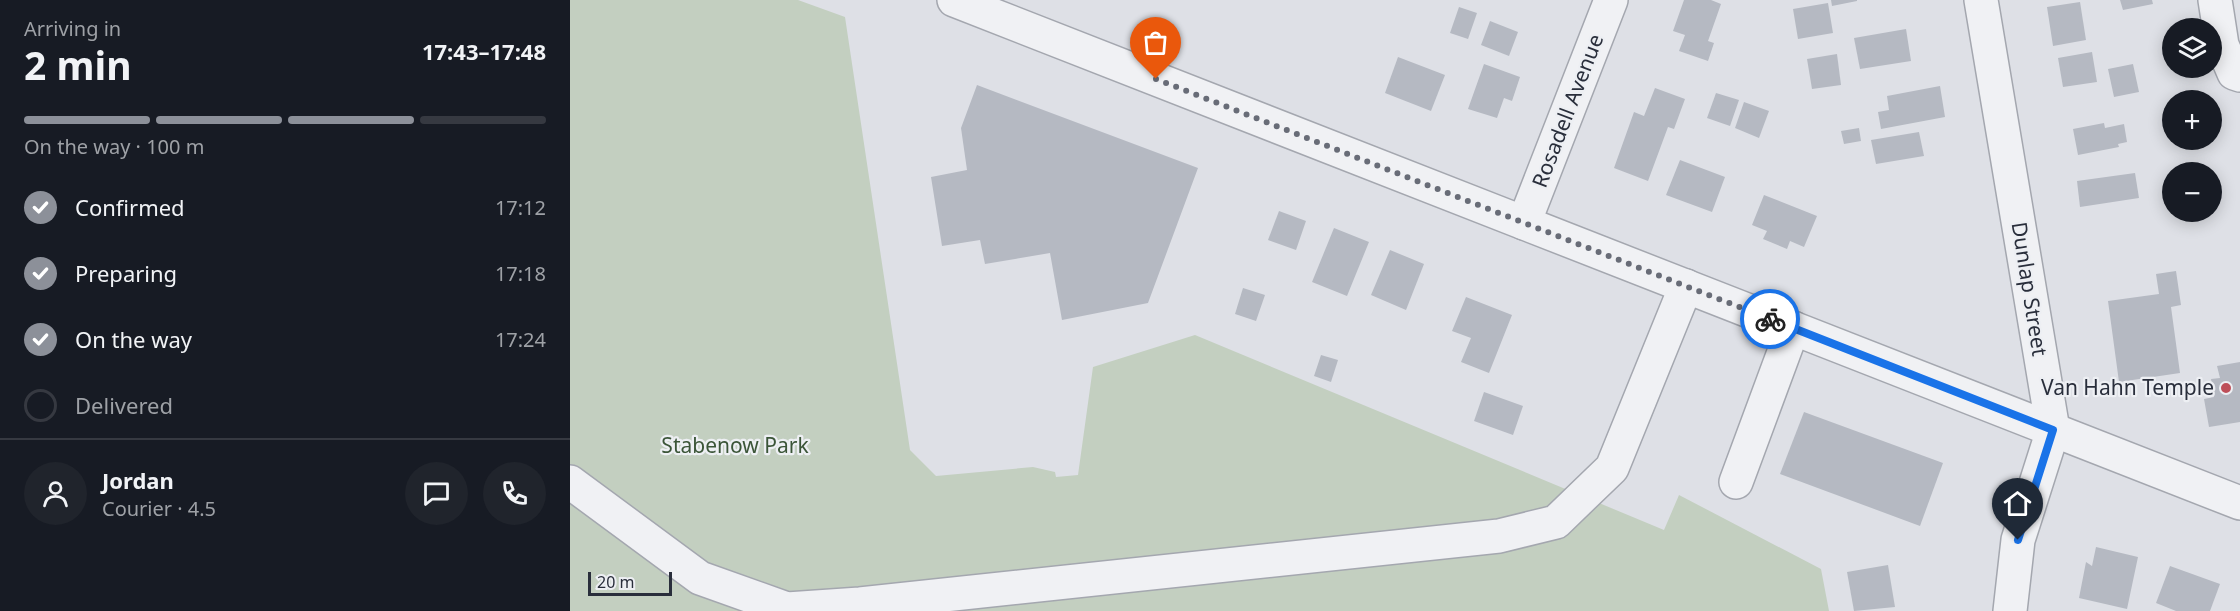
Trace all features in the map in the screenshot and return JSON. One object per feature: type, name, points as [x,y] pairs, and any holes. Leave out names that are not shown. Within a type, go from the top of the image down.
[{"type":"street","points":[[954,0],[1009,10],[1524,223],[2240,503]]},
{"type":"street","name":"Rosadell Avenue","points":[[1524,223],[1611,0]]},
{"type":"street","name":"Dunlap Street","points":[[1981,0],[2053,430],[2018,540],[2010,611]]},
{"type":"street","points":[[2215,0],[2222,45],[2234,73],[2240,75]]},
{"type":"street","points":[[570,482],[700,578],[748,603],[787,609],[860,604],[1499,536],[1556,522],[1612,468],[1686,286]]},
{"type":"street","points":[[1736,482],[1792,328]]},
{"type":"green space","name":"Stabenow Park","points":[[570,0],[798,0],[845,17],[910,450],[936,476],[1033,467],[1055,472],[1056,477],[1078,475],[1093,367],[1195,335],[1664,530],[1679,495],[1821,569],[1829,611],[570,611]]},
{"type":"building","points":[[1684,0],[1711,0],[1721,4],[1708,41],[1714,43],[1708,61],[1679,51],[1685,35],[1673,31]]},
{"type":"building","points":[[1831,0],[1857,0],[1857,1],[1832,6]]},
{"type":"building","points":[[2120,0],[2152,0],[2153,4],[2123,10]]},
{"type":"building","points":[[2080,2],[2086,40],[2053,46],[2047,7]]},
{"type":"building","points":[[1828,3],[1833,33],[1798,39],[1793,9]]},
{"type":"building","points":[[1459,7],[1477,13],[1468,39],[1450,33]]},
{"type":"building","points":[[1490,21],[1518,32],[1509,56],[1481,45]]},
{"type":"building","points":[[1906,29],[1911,61],[1860,69],[1854,38]]},
{"type":"building","points":[[2092,52],[2097,82],[2063,87],[2058,58]]},
{"type":"building","points":[[1837,54],[1841,85],[1812,89],[1807,59]]},
{"type":"building","points":[[1398,57],[1445,75],[1431,111],[1385,93]]},
{"type":"building","points":[[1484,64],[1520,77],[1512,101],[1504,98],[1497,118],[1468,109]]},
{"type":"building","points":[[2133,64],[2139,92],[2114,97],[2108,69]]},
{"type":"building","points":[[977,85],[1198,168],[1148,303],[1062,320],[1050,253],[985,264],[980,240],[942,246],[931,177],[967,170],[961,128]]},
{"type":"building","points":[[1940,86],[1945,117],[1881,129],[1878,112],[1889,110],[1887,96]]},
{"type":"building","points":[[1655,88],[1685,99],[1674,129],[1668,127],[1648,181],[1614,168],[1634,112],[1644,116]]},
{"type":"building","points":[[1716,93],[1739,100],[1730,126],[1707,118]]},
{"type":"building","points":[[1744,102],[1769,111],[1759,138],[1735,128]]},
{"type":"building","points":[[2104,123],[2105,128],[2124,124],[2127,142],[2118,144],[2119,147],[2078,155],[2073,129]]},
{"type":"building","points":[[1859,128],[1861,141],[1844,144],[1841,131]]},
{"type":"building","points":[[1919,132],[1924,156],[1876,164],[1871,140]]},
{"type":"building","points":[[1680,160],[1725,177],[1712,212],[1666,195]]},
{"type":"building","points":[[2135,173],[2139,198],[2080,207],[2077,181]]},
{"type":"building","points":[[1764,195],[1817,216],[1804,247],[1790,241],[1787,249],[1763,239],[1767,231],[1752,225]]},
{"type":"building","points":[[1279,211],[1306,221],[1296,250],[1268,240]]},
{"type":"building","points":[[1334,228],[1369,242],[1347,296],[1312,282]]},
{"type":"building","points":[[1390,250],[1424,264],[1406,310],[1371,295]]},
{"type":"building","points":[[2176,271],[2181,305],[2171,307],[2180,373],[2119,382],[2108,301],[2159,294],[2156,274]]},
{"type":"building","points":[[1243,288],[1265,295],[1256,321],[1235,314]]},
{"type":"building","points":[[1466,297],[1512,315],[1489,373],[1461,362],[1471,338],[1452,331]]},
{"type":"building","points":[[1321,355],[1338,360],[1331,382],[1314,376]]},
{"type":"building","name":"Van Hahn Temple","points":[[2240,362],[2240,422],[2209,427],[2204,399],[2214,397],[2211,379],[2220,378],[2217,366]]},
{"type":"building","points":[[1484,392],[1523,406],[1513,435],[1474,421]]},
{"type":"building","points":[[1804,412],[1943,463],[1920,526],[1780,474]]},
{"type":"building","points":[[2096,547],[2138,557],[2127,609],[2079,598],[2086,562],[2092,566]]},
{"type":"building","points":[[1888,565],[1895,607],[1854,611],[1847,572]]},
{"type":"building","points":[[2170,566],[2220,584],[2210,611],[2176,611],[2156,603]]},
{"type":"way so far","points":[[1156,79],[1770,319]]},
{"type":"place","name":"Van Hahn Temple","points":[[2226,388]]},
{"type":"route","points":[[1770,319],[2053,430],[2018,540]]}]
